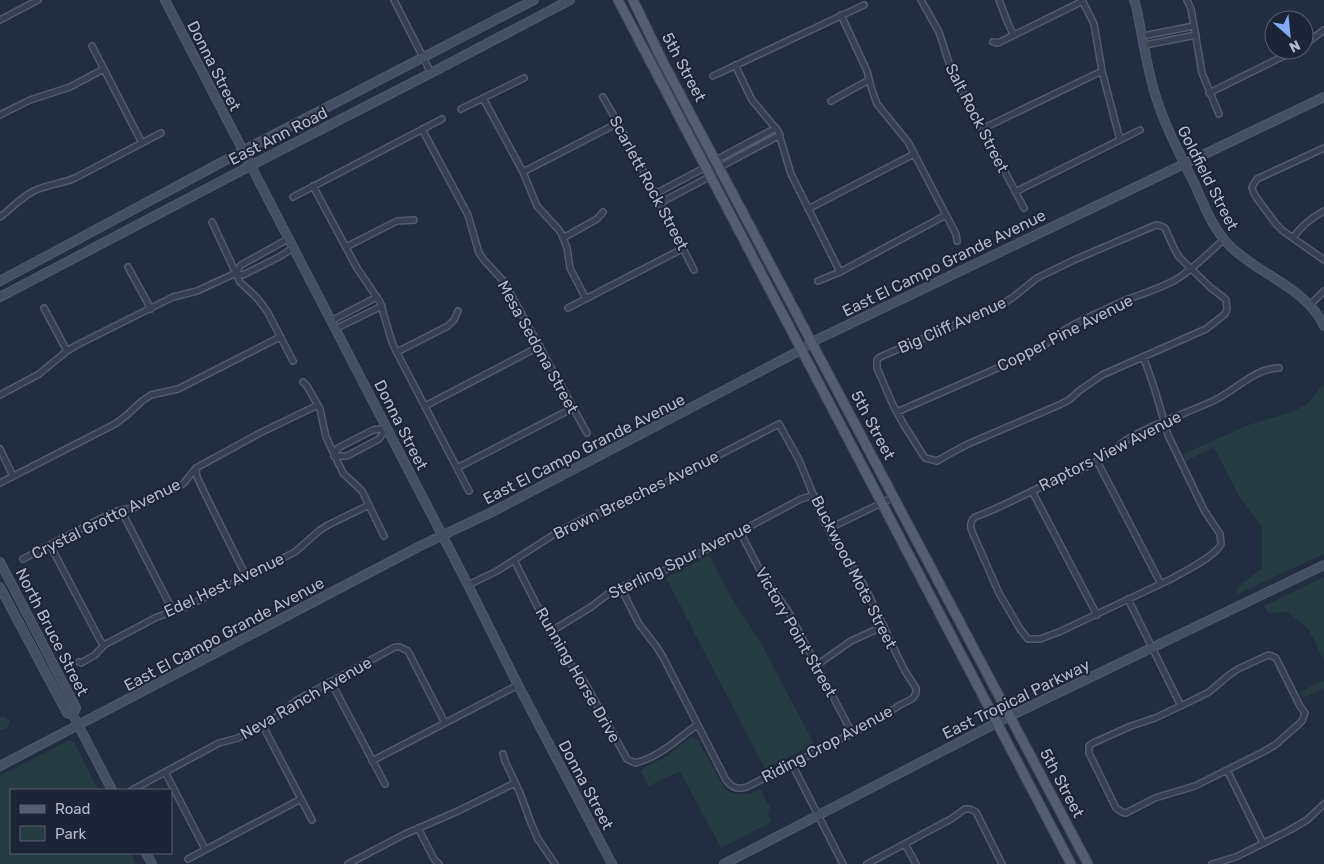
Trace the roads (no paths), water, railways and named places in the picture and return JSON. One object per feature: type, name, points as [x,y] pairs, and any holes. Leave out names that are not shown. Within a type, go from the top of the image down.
[{"type":"main road","name":"5th Street","points":[[618,0],[1071,864]]},
{"type":"main road","name":"5th Street","points":[[633,0],[662,60],[1088,864]]},
{"type":"main road","points":[[687,130],[710,158],[718,163]]},
{"type":"main road","points":[[706,167],[714,173],[737,200]]},
{"type":"street","points":[[0,20],[38,0]]},
{"type":"street","name":"Donna Street","points":[[165,0],[612,864]]},
{"type":"street","points":[[394,0],[431,73]]},
{"type":"street","name":"East Ann Road","points":[[0,281],[243,151],[534,0]]},
{"type":"street","name":"East Ann Road","points":[[0,297],[570,0]]},
{"type":"street","name":"Salt Rock Street","points":[[921,0],[939,32],[951,69],[1024,208]]},
{"type":"street","points":[[999,0],[1008,26],[1014,35]]},
{"type":"street","name":"Goldfield Street","points":[[1134,0],[1157,102],[1167,128],[1212,222],[1238,254],[1305,300],[1324,326]]},
{"type":"street","points":[[1187,0],[1191,9],[1202,73],[1219,114]]},
{"type":"street","points":[[993,42],[998,43],[1082,1],[1094,24],[1102,71],[1120,140]]},
{"type":"street","points":[[713,76],[864,5]]},
{"type":"street","points":[[841,16],[864,63],[876,104],[908,142],[956,234],[957,240]]},
{"type":"street","points":[[1143,36],[1194,26]]},
{"type":"street","points":[[1145,46],[1196,35]]},
{"type":"street","points":[[92,46],[142,143]]},
{"type":"street","points":[[1209,92],[1275,60]]},
{"type":"street","points":[[735,65],[752,100],[780,134],[790,174],[840,272]]},
{"type":"street","points":[[0,115],[30,100],[70,87],[104,69]]},
{"type":"street","points":[[982,129],[1102,71]]},
{"type":"street","points":[[461,109],[524,78]]},
{"type":"street","points":[[831,101],[869,80]]},
{"type":"street","name":"Scarlett Rock Street","points":[[603,97],[694,270]]},
{"type":"street","name":"East El Campo Grande Avenue","points":[[0,766],[422,545],[492,512],[801,350],[812,342],[1324,97]]},
{"type":"street","points":[[483,98],[523,172],[537,206],[559,230],[567,248],[570,268],[586,299]]},
{"type":"street","points":[[293,197],[442,119]]},
{"type":"street","points":[[523,172],[618,123]]},
{"type":"street","points":[[718,163],[776,128]]},
{"type":"street","name":"Mesa Sedona Street","points":[[422,129],[468,215],[479,253],[506,284],[586,433]]},
{"type":"street","points":[[1014,192],[1140,130]]},
{"type":"street","points":[[0,217],[32,191],[61,184],[75,178],[161,133]]},
{"type":"street","points":[[718,163],[780,134]]},
{"type":"street","points":[[1324,148],[1257,179],[1252,187],[1256,197],[1276,224],[1324,260]]},
{"type":"street","points":[[808,209],[914,154]]},
{"type":"street","points":[[655,194],[706,167]]},
{"type":"street","points":[[660,203],[711,176]]},
{"type":"street","points":[[313,186],[357,268],[382,306],[392,342],[469,491]]},
{"type":"street","points":[[563,238],[597,219],[603,212]]},
{"type":"street","points":[[1293,238],[1304,224],[1316,215],[1324,212]]},
{"type":"street","points":[[818,281],[840,272],[946,215]]},
{"type":"street","points":[[346,247],[390,224],[403,220],[414,220]]},
{"type":"street","points":[[212,222],[240,282],[267,311],[293,362]]},
{"type":"street","name":"Big Cliff Avenue","points":[[897,412],[877,368],[877,360],[880,357],[999,306],[1037,278],[1059,267],[1156,225],[1165,228],[1174,248],[1191,268]]},
{"type":"street","points":[[236,274],[241,265],[288,239]]},
{"type":"street","name":"Copper Pine Avenue","points":[[897,412],[1030,354],[1042,348],[1062,331],[1121,302],[1167,284],[1191,268],[1224,239]]},
{"type":"street","points":[[0,395],[39,374],[67,351],[173,297],[197,292],[236,274],[243,275],[293,248]]},
{"type":"street","points":[[568,308],[684,248]]},
{"type":"street","points":[[128,266],[151,309]]},
{"type":"street","points":[[897,412],[925,458],[937,461],[968,444],[1059,405],[1102,375],[1206,329],[1225,314],[1228,309],[1226,300],[1191,268]]},
{"type":"street","points":[[1310,305],[1324,291]]},
{"type":"street","points":[[331,321],[377,297]]},
{"type":"street","points":[[335,329],[382,306]]},
{"type":"street","points":[[44,308],[67,351]]},
{"type":"street","points":[[397,352],[448,326],[454,320],[458,311]]},
{"type":"street","points":[[0,482],[115,424],[142,400],[151,395],[178,389],[280,337]]},
{"type":"street","points":[[425,406],[540,346]]},
{"type":"street","points":[[1032,491],[1096,615],[1183,573],[1216,552],[1221,544],[1220,534],[1204,510],[1175,452],[1144,356]]},
{"type":"street","name":"Raptors View Avenue","points":[[1096,615],[1040,639],[1032,640],[1025,637],[999,593],[973,534],[970,524],[972,520],[1097,461],[1132,437],[1219,398],[1256,374],[1272,368],[1279,368]]},
{"type":"street","points":[[302,382],[307,386],[320,409],[326,437],[343,473],[362,491],[384,536]]},
{"type":"street","name":"Crystal Grotto Avenue","points":[[24,559],[113,512],[136,507],[183,484],[196,468],[260,433],[318,405]]},
{"type":"street","points":[[457,468],[573,408]]},
{"type":"street","name":"Buckwood Mote Street","points":[[779,424],[799,460],[833,539],[867,591],[905,671],[916,688],[916,693]]},
{"type":"street","name":"Brown Breeches Avenue","points":[[468,585],[514,560],[561,530],[626,502],[779,424]]},
{"type":"street","points":[[334,456],[338,448],[373,430],[387,428]]},
{"type":"street","points":[[334,456],[346,457],[379,439],[387,428]]},
{"type":"street","points":[[0,449],[13,476]]},
{"type":"street","points":[[1097,461],[1161,584]]},
{"type":"street","points":[[196,468],[197,477],[246,576]]},
{"type":"street","name":"Sterling Spur Avenue","points":[[550,632],[591,607],[608,594],[657,574],[814,495]]},
{"type":"street","points":[[828,529],[894,497]]},
{"type":"street","name":"Edel Hest Avenue","points":[[79,662],[81,663],[95,655],[104,644],[157,617],[206,597],[294,552],[320,530],[369,505]]},
{"type":"street","points":[[121,510],[173,611]]},
{"type":"street","name":"Victory Point Street","points":[[740,532],[762,574],[788,611],[852,733]]},
{"type":"street","points":[[50,545],[100,640],[104,644]]},
{"type":"street","name":"Running Horse Drive","points":[[514,560],[550,632],[588,689],[623,755],[627,759],[635,762],[641,761],[662,752],[697,725]]},
{"type":"street","name":"North Bruce Street","points":[[0,562],[76,708],[73,715]]},
{"type":"street","name":"East Tropical Parkway","points":[[724,864],[1010,716],[1324,565]]},
{"type":"street","name":"North Bruce Street","points":[[0,587],[67,713],[73,715],[111,789]]},
{"type":"street","points":[[621,588],[639,624],[663,657],[697,725]]},
{"type":"street","points":[[1128,599],[1181,706]]},
{"type":"street","points":[[817,665],[851,641],[884,626]]},
{"type":"street","name":"Neva Ranch Avenue","points":[[134,789],[219,743],[238,738],[263,726],[276,718],[296,700],[395,647],[408,651],[445,723]]},
{"type":"street","points":[[1268,655],[1276,658],[1305,713],[1299,724],[1275,745],[1263,752],[1195,786],[1155,798],[1126,813],[1122,812],[1116,808],[1089,753],[1089,746],[1131,726],[1156,718],[1181,706],[1210,692],[1238,669],[1268,655]]},
{"type":"street","points":[[330,682],[385,784]]},
{"type":"street","points":[[372,761],[518,685]]},
{"type":"street","name":"Riding Crop Avenue","points":[[697,725],[726,780],[735,788],[741,789],[874,722],[913,698],[916,693]]},
{"type":"street","points":[[263,726],[312,820]]},
{"type":"street","points":[[503,754],[538,839],[555,864]]},
{"type":"street","points":[[792,764],[843,864]]},
{"type":"street","points":[[1227,770],[1263,844]]},
{"type":"street","points":[[165,772],[205,849]]},
{"type":"street","points":[[348,864],[366,853],[458,811],[515,782]]},
{"type":"street","points":[[188,859],[301,799]]},
{"type":"street","points":[[1212,864],[1263,844],[1307,820],[1324,804]]},
{"type":"street","points":[[867,864],[952,819],[965,809],[970,809],[976,812],[979,817],[1002,864]]},
{"type":"street","points":[[418,828],[434,859],[439,864]]},
{"type":"street","points":[[905,844],[916,864]]}]
